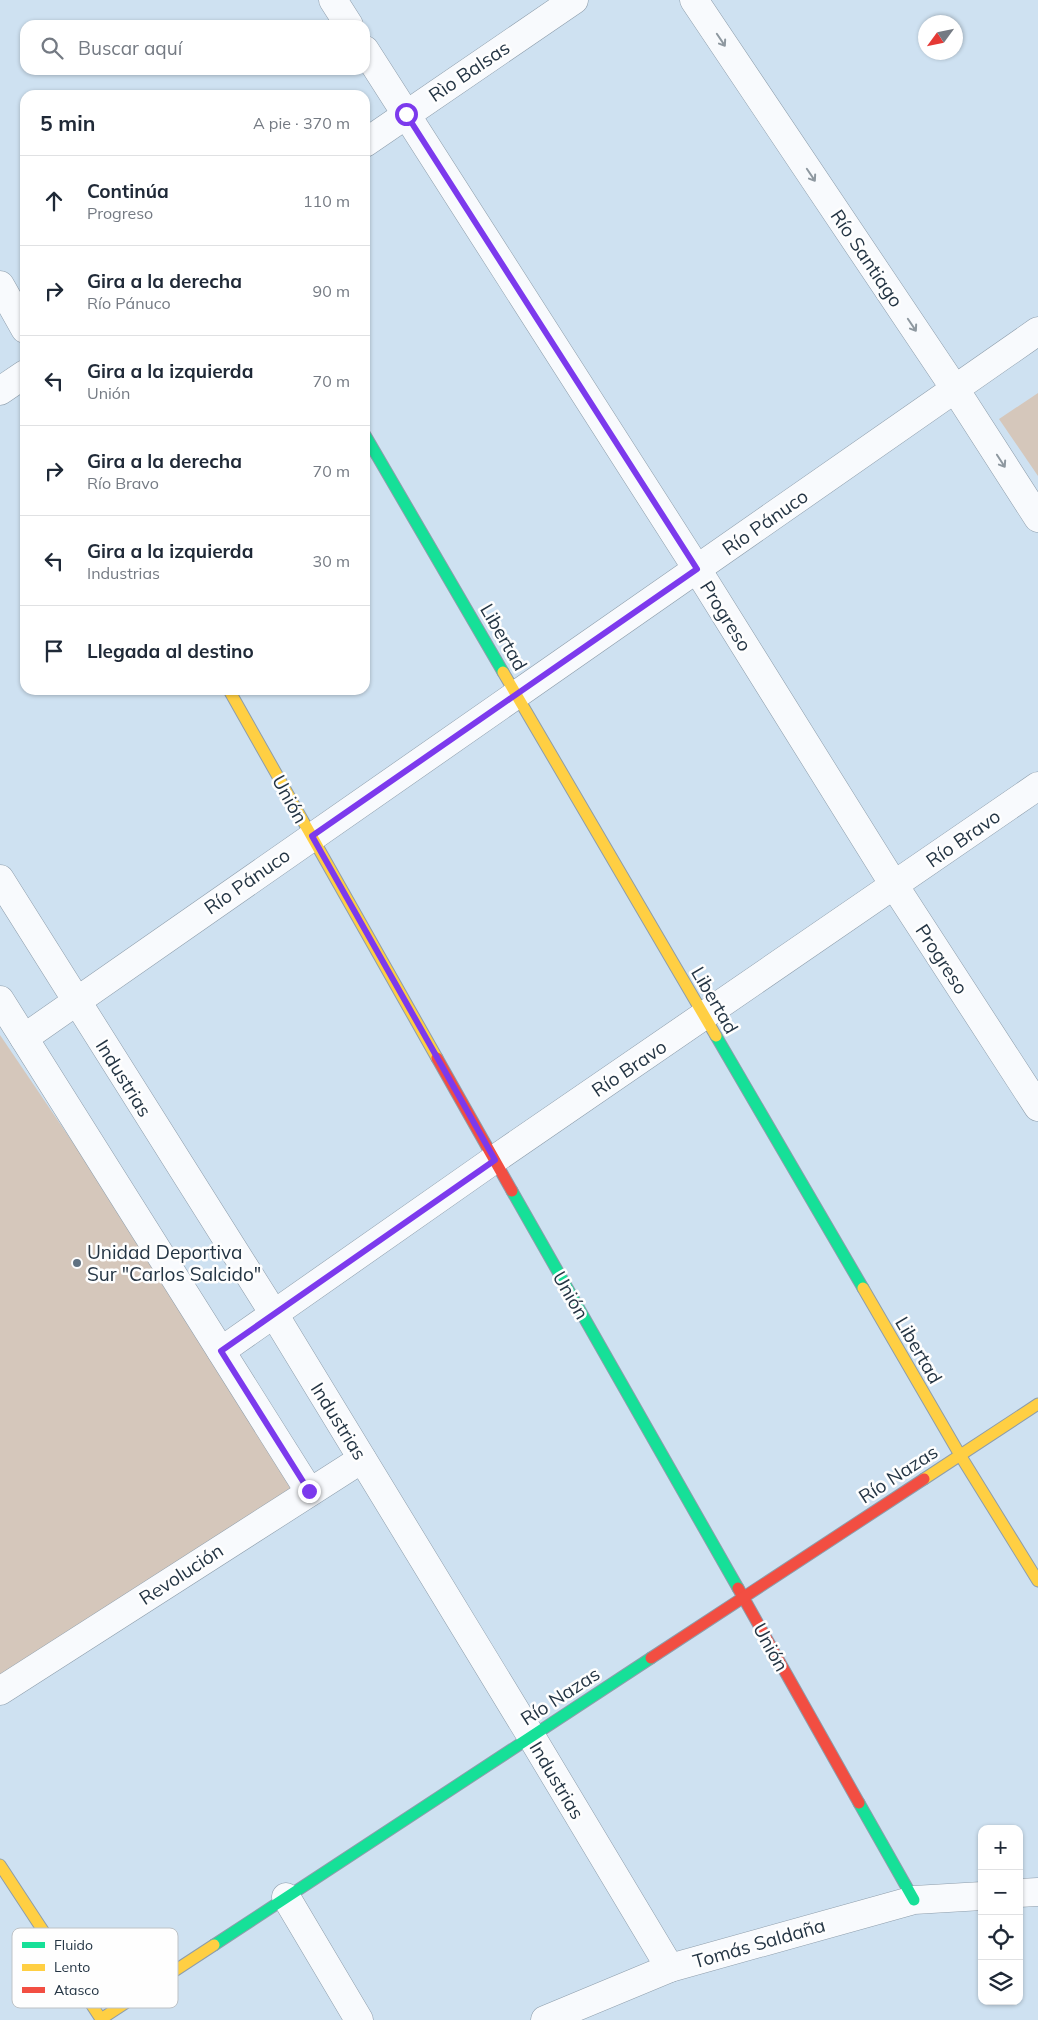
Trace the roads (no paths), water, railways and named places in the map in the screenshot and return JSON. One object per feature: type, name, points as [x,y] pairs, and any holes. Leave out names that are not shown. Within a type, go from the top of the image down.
[{"type":"street","points":[[333,0],[346,20]]},
{"type":"street","name":"Rìo Balsas","points":[[370,139],[574,0]]},
{"type":"street","name":"Río Santiago","points":[[694,0],[955,389],[1038,518]]},
{"type":"street","name":"Progreso","points":[[370,58],[697,569],[894,885],[1038,1107]]},
{"type":"street","points":[[0,285],[20,320]]},
{"type":"street","name":"Río Pánuco","points":[[24,1038],[1038,331]]},
{"type":"street","points":[[0,391],[20,377]]},
{"type":"street","name":"Libertad","points":[[370,444],[960,1455],[1038,1581]]},
{"type":"street","name":"Unión","points":[[232,695],[914,1900]]},
{"type":"street","name":"Río Bravo","points":[[221,1351],[1038,786]]},
{"type":"street","name":"Industrias","points":[[0,879],[274,1314],[670,1968]]},
{"type":"street","points":[[0,1000],[309,1491]]},
{"type":"street","name":"Río Nazas","points":[[178,1968],[1038,1404]]},
{"type":"street","name":"Revolución","points":[[0,1691],[309,1491],[362,1459]]},
{"type":"street","name":"Río Nazas","points":[[0,1865],[42,1928]]},
{"type":"street","points":[[1023,1893],[1038,1892]]},
{"type":"street","name":"Tomás Saldaña","points":[[545,2020],[670,1968],[914,1900],[978,1896]]},
{"type":"street","points":[[286,1897],[359,2020]]},
{"type":"street","name":"Río Nazas","points":[[94,2008],[101,2018],[116,2008]]},
{"type":"place","name":"Unidad Deportiva Sur \"Carlos Salcido\"","points":[[77,1263]]}]
